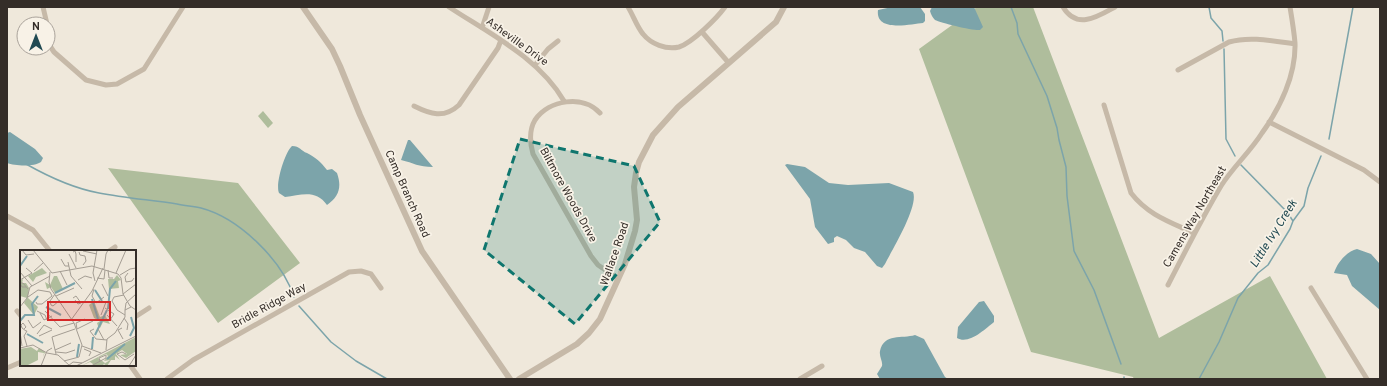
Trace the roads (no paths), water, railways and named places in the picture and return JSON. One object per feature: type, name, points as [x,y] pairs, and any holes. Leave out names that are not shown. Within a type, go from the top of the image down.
[{"type":"street","points":[[56,54],[86,80],[106,85],[117,84],[144,69],[183,7]]},
{"type":"street","name":"Camp Branch Road","points":[[303,7],[328,44],[340,66],[360,115],[422,251],[510,379]]},
{"type":"street","name":"Asheville Drive","points":[[449,7],[501,40],[535,65],[558,90],[564,101]]},
{"type":"street","points":[[482,28],[489,7]]},
{"type":"street","points":[[628,7],[643,34],[655,44],[667,48],[680,47],[702,32],[725,7]]},
{"type":"street","name":"Wallace Road","points":[[519,379],[577,344],[589,333],[600,319],[617,278],[625,264],[637,220],[634,187],[639,162],[653,135],[678,107],[728,62],[776,22],[784,7]]},
{"type":"street","points":[[1063,7],[1072,17],[1082,20],[1092,20],[1115,7]]},
{"type":"street","name":"Camens Way Northeast","points":[[1168,285],[1194,233],[1222,186],[1278,109],[1290,75],[1295,44],[1290,7]]},
{"type":"street","points":[[702,32],[728,62]]},
{"type":"street","points":[[1178,70],[1229,42],[1236,40],[1257,39],[1295,44]]},
{"type":"street","points":[[414,106],[429,113],[441,115],[452,111],[459,105],[498,48],[501,40]]},
{"type":"street","points":[[535,65],[548,49],[558,41]]},
{"type":"street","points":[[564,101],[580,103],[595,108],[600,113]]},
{"type":"street","name":"Biltmore Woods Drive","points":[[564,101],[545,110],[534,121],[530,143],[533,154],[591,256],[598,265],[617,278]]},
{"type":"street","points":[[1104,104],[1131,193],[1140,204],[1150,212],[1194,233]]},
{"type":"street","points":[[1269,122],[1364,170],[1380,182]]},
{"type":"street","points":[[7,216],[33,230],[49,250]]},
{"type":"street","points":[[110,250],[115,247]]},
{"type":"street","name":"Bridle Ridge Way","points":[[167,379],[193,360],[349,272],[361,271],[371,274],[381,288]]},
{"type":"street","points":[[1311,288],[1368,379]]},
{"type":"street","points":[[136,316],[148,308]]},
{"type":"street","points":[[17,311],[20,315]]},
{"type":"street","points":[[7,368],[20,362]]},
{"type":"street","points":[[131,366],[140,379]]},
{"type":"street","points":[[800,379],[822,366]]},
{"type":"water","points":[[892,7],[920,7],[925,14],[925,21],[923,23],[895,26],[882,22],[879,17],[878,10]]},
{"type":"water","points":[[932,7],[974,7],[983,27],[980,30],[971,29],[950,25],[935,20],[930,11]]},
{"type":"water","points":[[10,132],[35,149],[43,158],[41,162],[34,165],[24,166],[7,163],[7,133]]},
{"type":"water","points":[[408,140],[410,140],[433,167],[420,166],[401,160]]},
{"type":"water","points":[[292,146],[299,148],[315,158],[327,170],[332,169],[337,173],[339,187],[337,195],[327,205],[323,200],[313,195],[302,194],[285,197],[279,193],[278,183],[281,168],[289,149]]},
{"type":"water","points":[[785,165],[805,167],[829,183],[848,185],[889,183],[913,192],[914,199],[909,217],[899,239],[882,268],[877,266],[865,252],[854,248],[846,240],[837,236],[834,238],[834,242],[828,244],[815,227],[810,199]]},
{"type":"water","points":[[1357,249],[1371,254],[1380,264],[1380,310],[1352,286],[1347,275],[1334,273],[1337,265],[1343,258],[1353,250]]},
{"type":"water","points":[[984,301],[994,316],[994,322],[972,338],[962,340],[957,338],[958,327],[979,302]]},
{"type":"water","points":[[915,335],[924,339],[945,377],[948,379],[880,379],[877,374],[882,366],[880,351],[885,341]]},
{"type":"waterway","points":[[1011,7],[1017,23],[1018,34],[1047,96],[1057,128],[1066,167],[1067,196],[1074,251],[1094,290],[1121,364]]},
{"type":"waterway","points":[[1209,7],[1211,18],[1222,31],[1223,41]]},
{"type":"waterway","name":"Little Ivy Creek","points":[[1329,139],[1353,7]]},
{"type":"waterway","points":[[1224,49],[1226,139],[1235,156]]},
{"type":"waterway","name":"Little Ivy Creek","points":[[1199,379],[1219,342],[1238,298],[1258,273],[1268,265],[1290,229],[1293,221],[1304,206],[1308,188],[1321,156]]},
{"type":"waterway","points":[[26,164],[61,182],[89,191],[198,207],[215,213],[230,221],[257,242],[280,269],[294,297]]},
{"type":"waterway","points":[[1241,165],[1287,212],[1293,221]]},
{"type":"waterway","points":[[299,306],[331,342],[356,361],[387,379]]}]
